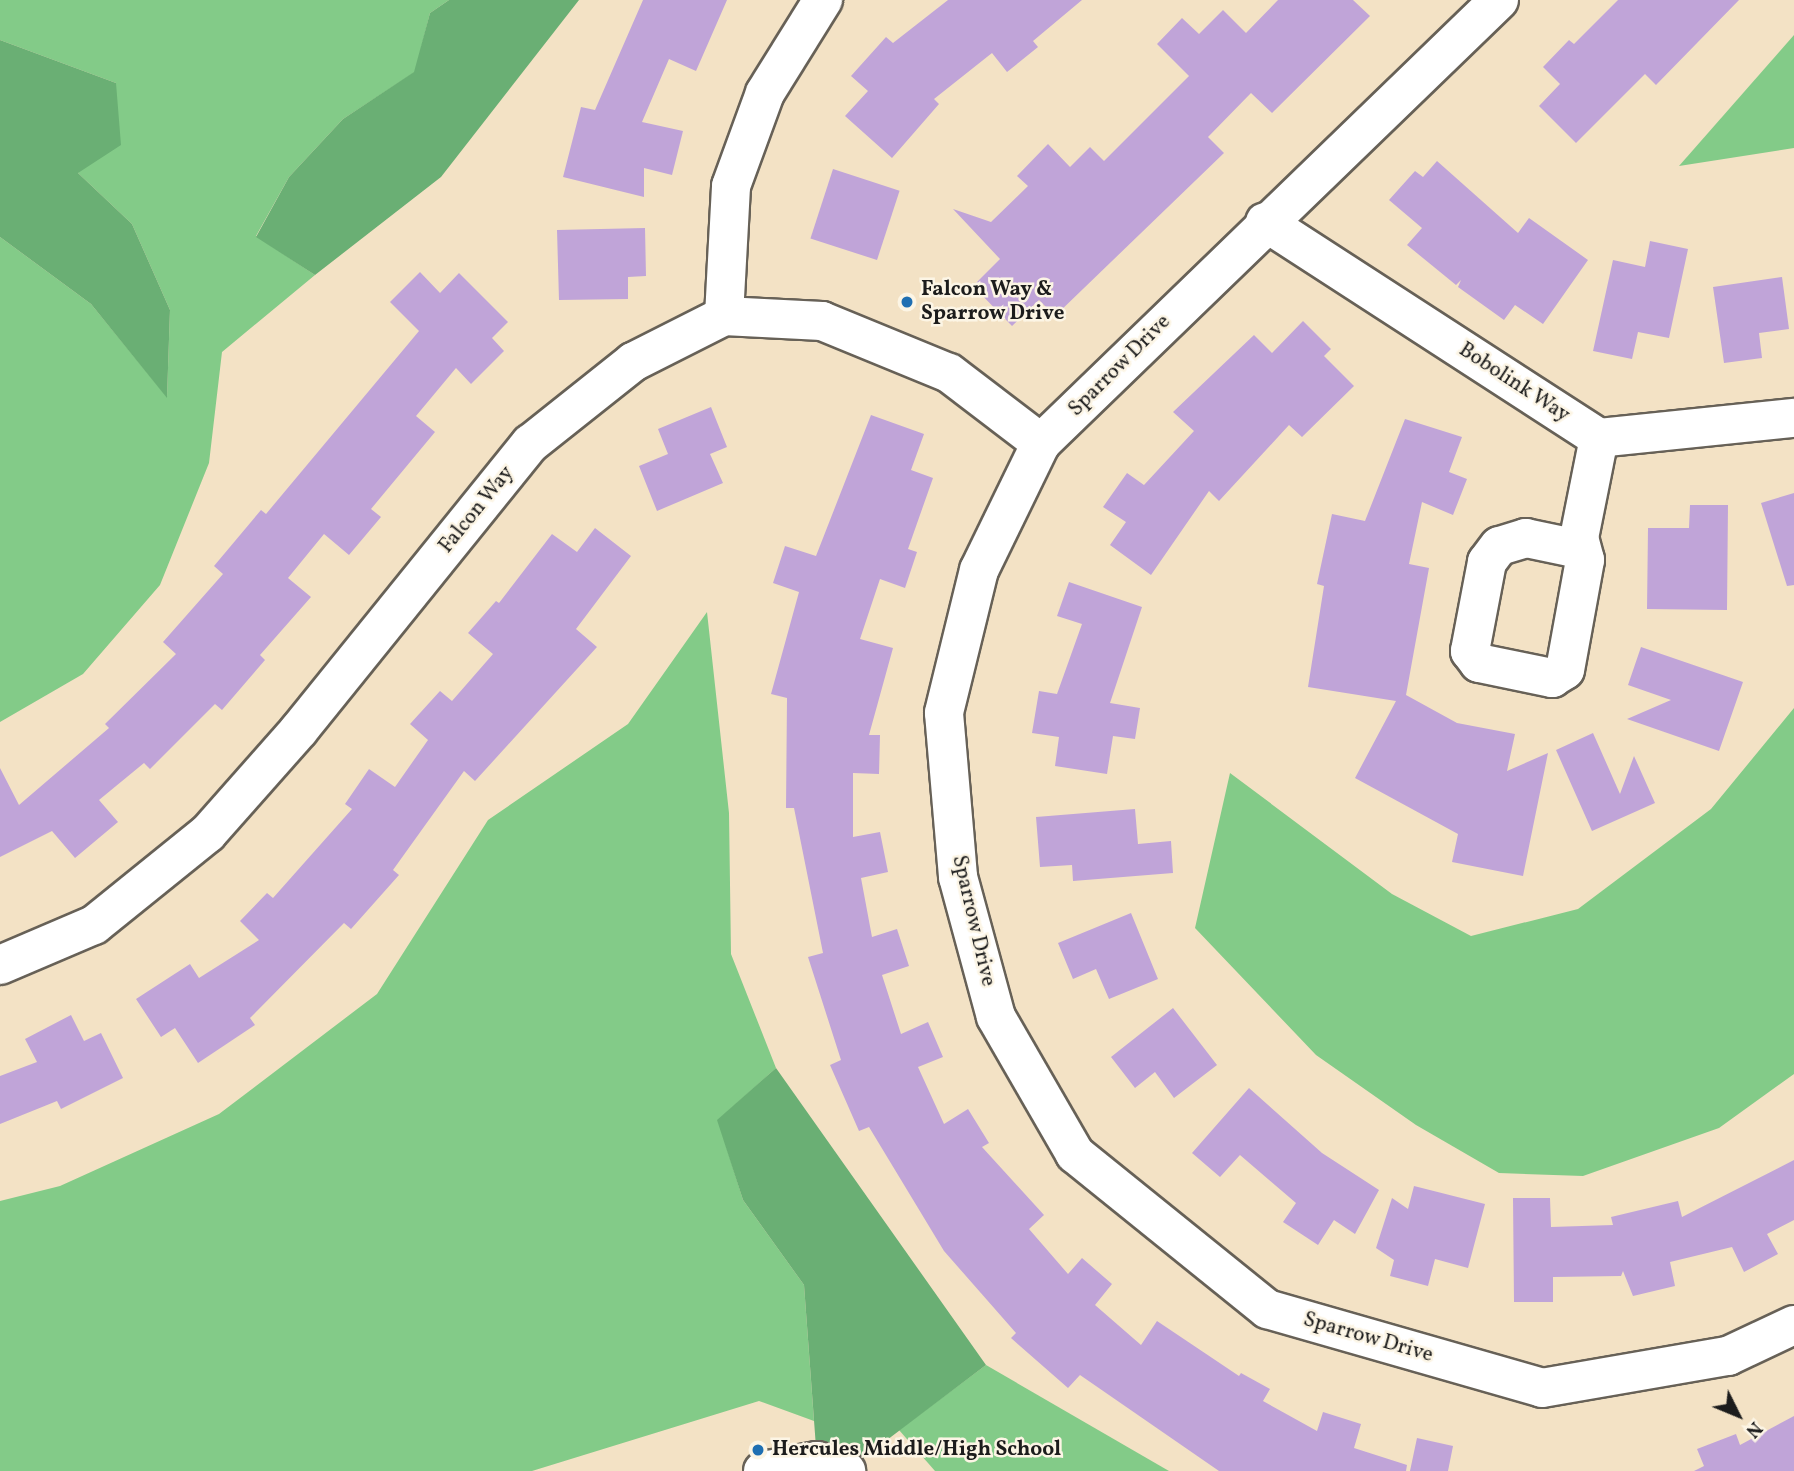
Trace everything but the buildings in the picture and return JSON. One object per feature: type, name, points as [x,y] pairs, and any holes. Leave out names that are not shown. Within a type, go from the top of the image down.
[{"type":"street","points":[[724,316],[731,186],[765,93],[823,0]]},
{"type":"street","name":"Sparrow Drive","points":[[1499,0],[1265,222],[1041,443],[979,570],[944,713],[958,877],[996,1017],[1075,1154],[1267,1309],[1542,1388],[1728,1356],[1794,1325]]},
{"type":"street","name":"Bobolink Way","points":[[1265,222],[1599,438]]},
{"type":"street","name":"Falcon Way","points":[[0,965],[94,925],[208,833],[299,730],[530,444],[633,362],[724,316],[822,321],[949,373],[1041,443]]},
{"type":"street","points":[[1579,538],[1599,438],[1794,418]]},
{"type":"street","points":[[763,1471],[817,1461],[846,1471]]},
{"type":"green space","points":[[0,0],[449,0],[430,13],[415,72],[343,119],[289,177],[256,236],[315,275],[222,352],[209,463],[160,585],[83,674],[0,722],[0,237],[91,304],[167,397],[170,310],[132,224],[78,173],[116,83],[0,40]]},
{"type":"green space","points":[[449,0],[579,0],[441,177],[315,275],[256,237],[289,177],[343,119],[414,72],[430,13]]},
{"type":"green space","points":[[1794,35],[1794,148],[1679,166]]},
{"type":"green space","points":[[0,40],[116,83],[121,145],[78,173],[132,224],[170,310],[167,398],[91,304],[0,237]]},
{"type":"green space","points":[[707,612],[729,813],[731,954],[776,1068],[718,1120],[743,1200],[804,1285],[814,1421],[759,1401],[532,1471],[0,1471],[0,1201],[60,1186],[219,1114],[377,994],[488,820],[628,724]]},
{"type":"green space","points":[[1794,708],[1794,1074],[1719,1128],[1583,1176],[1499,1173],[1416,1125],[1316,1055],[1195,928],[1230,773],[1392,894],[1471,936],[1578,909],[1711,809]]},
{"type":"green space","points":[[776,1068],[986,1365],[846,1471],[817,1461],[804,1285],[743,1200],[717,1120]]},
{"type":"green space","points":[[986,1365],[1169,1471],[935,1471],[899,1430]]},
{"type":"place","name":"Falcon Way & Sparrow Drive","points":[[907,302]]},
{"type":"place","name":"Hercules Middle/High School","points":[[758,1450]]}]
